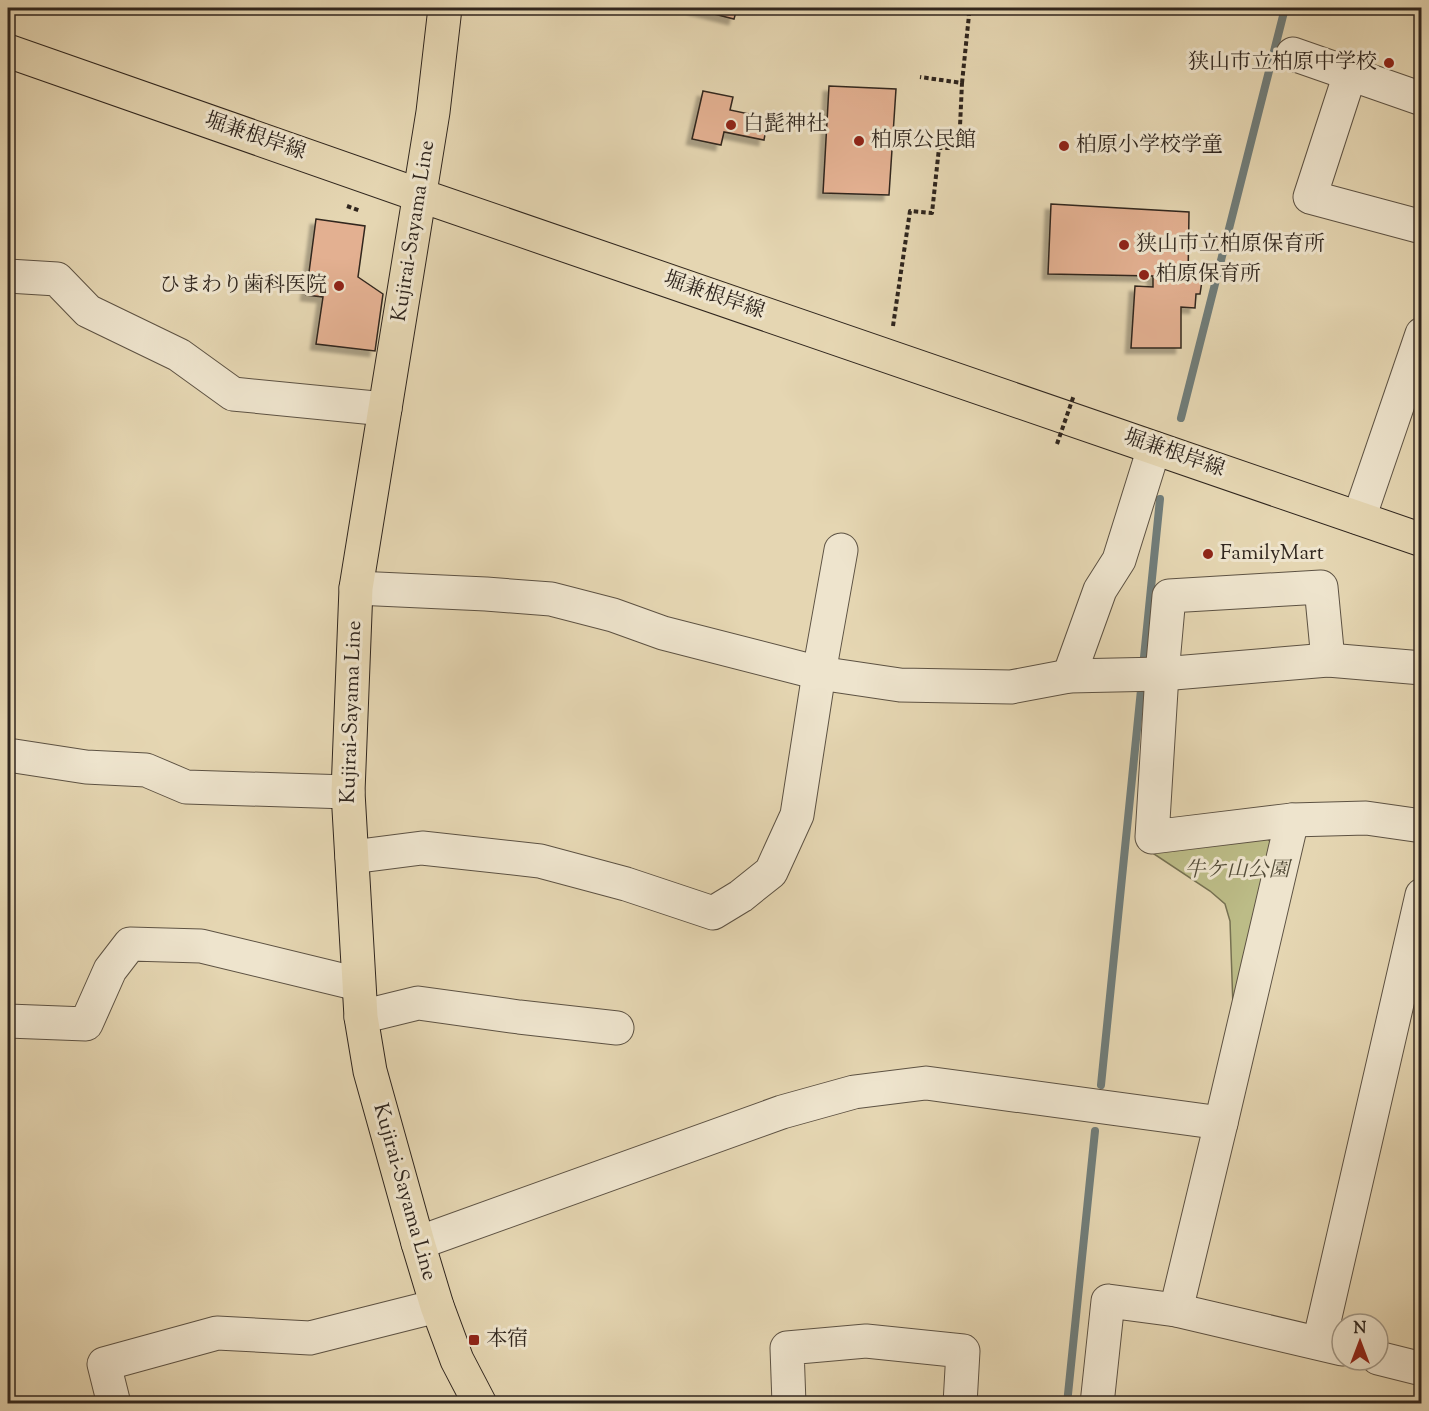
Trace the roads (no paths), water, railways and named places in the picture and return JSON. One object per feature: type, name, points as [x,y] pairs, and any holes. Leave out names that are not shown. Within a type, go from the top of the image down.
[{"type":"main road","name":"Kujirai-Sayama Line","points":[[445,8],[433,112],[356,588],[348,792],[358,984],[370,1071],[437,1306],[457,1360],[480,1404]]},
{"type":"main road","name":"堀兼根岸線","points":[[8,51],[1422,540]]},
{"type":"street","points":[[1293,54],[1422,99]]},
{"type":"street","points":[[1350,74],[1310,197],[1422,227]]},
{"type":"street","points":[[8,276],[57,279],[88,311],[179,355],[233,394],[385,410]]},
{"type":"street","points":[[1359,518],[1413,388],[1422,334]]},
{"type":"street","points":[[1069,676],[1100,590],[1119,560],[1154,448]]},
{"type":"street","points":[[352,857],[422,848],[540,861],[626,884],[713,913],[741,896],[771,872],[797,815],[841,550]]},
{"type":"street","points":[[1328,660],[1322,587],[1168,596],[1147,674],[1152,837],[1292,819],[1366,818],[1422,826]]},
{"type":"street","points":[[356,588],[551,599],[613,615],[663,633],[819,673],[900,685],[1011,687],[1069,676],[1147,674],[1328,660],[1422,668]]},
{"type":"street","points":[[8,755],[86,767],[146,770],[186,787],[348,792]]},
{"type":"street","points":[[1176,1310],[1292,819]]},
{"type":"street","points":[[1338,1312],[1422,895]]},
{"type":"street","points":[[8,1021],[86,1024],[110,970],[130,944],[201,946],[358,984]]},
{"type":"street","points":[[361,1017],[418,1003],[617,1028]]},
{"type":"street","points":[[418,1244],[782,1112],[854,1092],[926,1083],[1221,1123]]},
{"type":"street","points":[[1097,1404],[1108,1301],[1176,1310],[1330,1346]]},
{"type":"street","points":[[114,1404],[104,1364],[217,1333],[310,1338],[437,1306]]},
{"type":"street","points":[[789,1404],[787,1348],[866,1341],[963,1350],[960,1404]]},
{"type":"street","points":[[1390,1361],[1422,1369]]},
{"type":"waterway","points":[[1181,418],[1285,8]]},
{"type":"waterway","points":[[1143,667],[1160,499]]},
{"type":"waterway","points":[[1101,1085],[1142,680]]},
{"type":"waterway","points":[[1067,1404],[1095,1131]]},
{"type":"place","name":"狭山市立柏原中学校","points":[[1389,63]]},
{"type":"place","name":"白髭神社","points":[[731,125]]},
{"type":"place","name":"柏原公民館","points":[[859,141]]},
{"type":"place","name":"柏原小学校学童","points":[[1064,146]]},
{"type":"place","name":"狭山市立柏原保育所","points":[[1124,245]]},
{"type":"place","name":"柏原保育所","points":[[1144,275]]},
{"type":"place","name":"ひまわり歯科医院","points":[[339,286]]},
{"type":"place","name":"FamilyMart","points":[[1208,554]]},
{"type":"place","name":"本宿","points":[[474,1340]]},
{"type":"park label","name":"牛ケ山公園","points":[[1237,871]]}]
